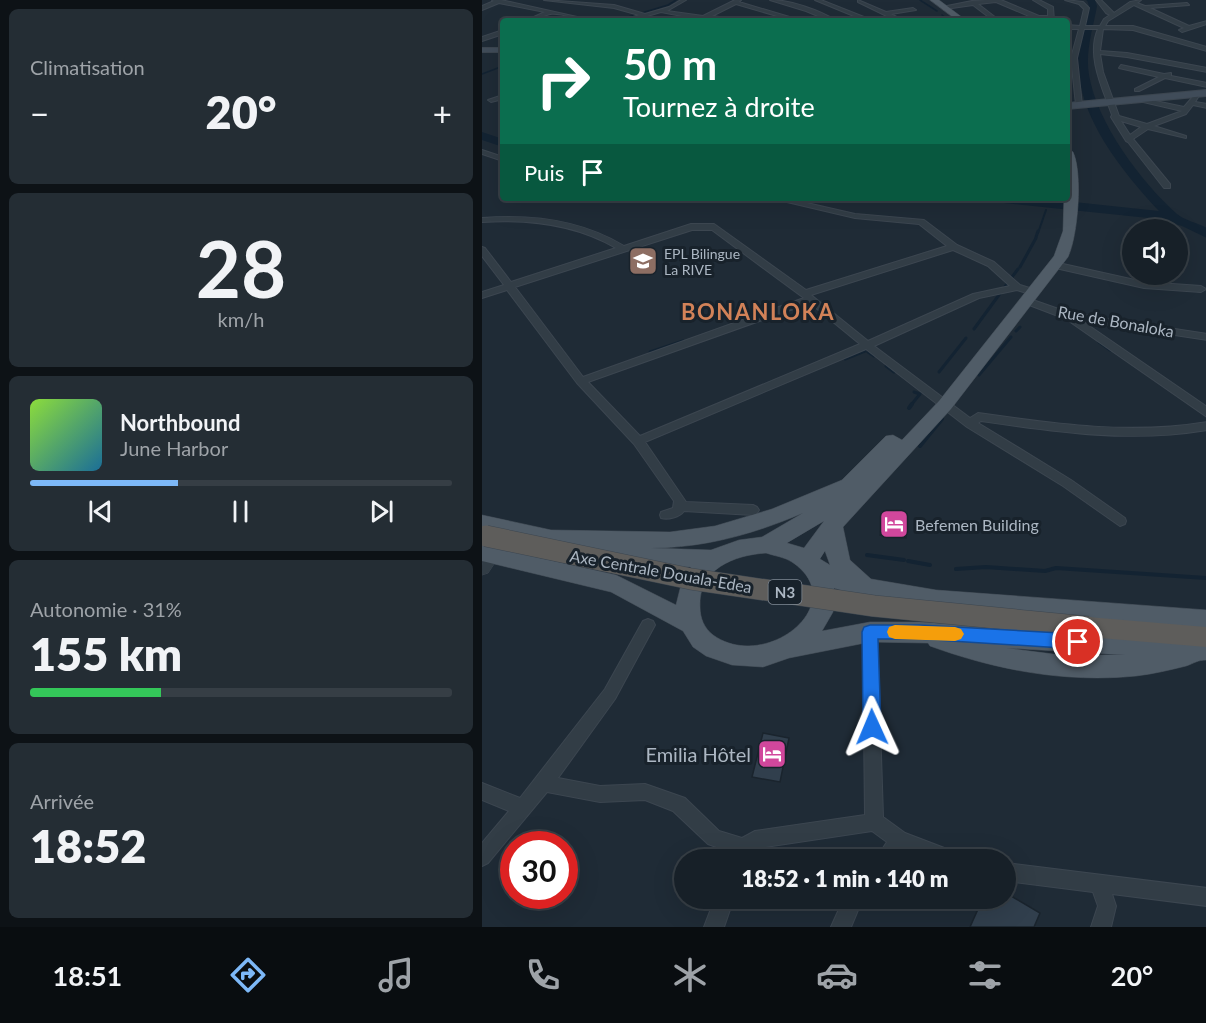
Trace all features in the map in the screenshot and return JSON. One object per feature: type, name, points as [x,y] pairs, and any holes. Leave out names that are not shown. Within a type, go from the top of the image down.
[{"type":"highway","name":"Axe Centrale Douala-Edea","points":[[484,545],[874,606],[1206,637]]},
{"type":"main road","points":[[926,0],[948,18]]},
{"type":"main road","points":[[934,0],[960,18]]},
{"type":"main road","points":[[482,48],[500,50]]},
{"type":"main road","points":[[1070,106],[1202,93]]},
{"type":"main road","points":[[1070,161],[1075,176],[1070,192]]},
{"type":"main road","points":[[1025,292],[1054,265],[1069,240],[1066,205]]},
{"type":"main road","points":[[810,563],[832,525],[940,401],[1025,292],[1058,238],[1066,205]]},
{"type":"main road","points":[[766,545],[822,512],[940,401]]},
{"type":"main road","points":[[484,545],[549,538],[671,540],[726,531],[782,515],[857,478]]},
{"type":"main road","points":[[832,525],[835,555],[839,563],[856,580],[877,590]]},
{"type":"main road","points":[[549,538],[658,558],[714,559]]},
{"type":"main road","points":[[484,545],[616,584],[689,622],[705,642],[730,655],[760,657],[789,648],[870,632],[919,632],[969,650],[1053,664],[1138,665],[1206,650]]},
{"type":"main road","points":[[689,622],[687,611],[690,588],[704,567],[714,559],[739,548],[766,545],[788,550],[840,581],[877,590],[936,599],[1206,620]]},
{"type":"main road","points":[[789,648],[812,630],[824,608],[823,585],[810,563]]},
{"type":"street","points":[[546,0],[614,8],[645,15]]},
{"type":"street","points":[[634,18],[660,11],[684,0]]},
{"type":"street","points":[[772,0],[827,18]]},
{"type":"street","points":[[817,0],[864,18]]},
{"type":"street","points":[[852,3],[869,0]]},
{"type":"street","points":[[965,0],[976,3],[994,18]]},
{"type":"street","points":[[945,7],[997,0],[1039,18]]},
{"type":"street","points":[[1035,0],[1051,8],[1051,18]]},
{"type":"street","points":[[1067,0],[1085,6],[1084,26],[1074,58],[1082,105]]},
{"type":"street","points":[[1098,0],[1107,12],[1114,15]]},
{"type":"street","points":[[1139,0],[1114,15],[1100,27],[1096,52],[1108,103],[1114,117],[1128,140],[1167,186]]},
{"type":"street","points":[[482,8],[497,1],[576,18]]},
{"type":"street","points":[[704,18],[737,1],[791,18]]},
{"type":"street","points":[[860,1],[896,18]]},
{"type":"street","points":[[1132,3],[1189,28]]},
{"type":"street","points":[[834,6],[843,4]]},
{"type":"street","points":[[1146,8],[1187,4]]},
{"type":"street","points":[[887,13],[913,10]]},
{"type":"street","points":[[660,11],[697,18]]},
{"type":"street","points":[[536,18],[548,13]]},
{"type":"street","points":[[1162,36],[1204,22]]},
{"type":"street","points":[[1070,27],[1133,28],[1206,49]]},
{"type":"street","points":[[482,39],[500,33]]},
{"type":"street","points":[[1096,52],[1127,55],[1206,70]]},
{"type":"street","points":[[1137,90],[1166,76],[1189,59]]},
{"type":"street","points":[[1121,67],[1206,85]]},
{"type":"street","points":[[1128,140],[1141,129],[1174,118],[1187,110],[1202,93]]},
{"type":"street","points":[[491,100],[500,98]]},
{"type":"street","points":[[1141,100],[1187,110]]},
{"type":"street","points":[[1192,103],[1206,106]]},
{"type":"street","points":[[1114,117],[1184,137]]},
{"type":"street","points":[[482,152],[500,158]]},
{"type":"street","points":[[788,201],[855,216],[921,222],[954,247],[991,264],[1025,292]]},
{"type":"street","points":[[482,220],[513,218],[565,226],[604,237],[625,250]]},
{"type":"street","points":[[482,296],[691,227],[714,227],[971,424],[1067,483],[1120,521]]},
{"type":"street","points":[[581,381],[808,297],[954,247]]},
{"type":"street","points":[[482,250],[581,381],[638,441],[680,500],[677,511],[666,515]]},
{"type":"street","points":[[1054,265],[1135,283],[1201,289]]},
{"type":"street","points":[[638,441],[867,345],[976,296],[1025,292]]},
{"type":"street","name":"Rue de Bonaloka","points":[[1025,292],[1068,316],[1206,338]]},
{"type":"street","points":[[1068,316],[1206,413]]},
{"type":"street","points":[[971,424],[978,417],[1129,434],[1162,433],[1206,426]]},
{"type":"street","points":[[680,506],[753,510]]},
{"type":"street","points":[[482,857],[544,783],[610,694],[648,625]]},
{"type":"street","points":[[870,632],[874,822]]},
{"type":"street","points":[[544,783],[600,794],[645,792],[679,804],[714,837],[734,849]]},
{"type":"street","points":[[482,791],[522,808]]},
{"type":"street","points":[[747,849],[755,840],[874,822],[900,840],[924,849]]},
{"type":"street","points":[[893,849],[900,840]]},
{"type":"street","points":[[1016,873],[1206,897]]},
{"type":"street","points":[[1099,884],[1107,906],[1101,927]]},
{"type":"street","points":[[714,927],[721,909]]},
{"type":"street","points":[[841,927],[849,909]]},
{"type":"building","name":"Befemen Building","points":[[884,511],[906,513],[906,538],[880,535]]},
{"type":"building","name":"Emilia Hôtel","points":[[763,733],[789,738],[780,782],[752,777]]},
{"type":"building","points":[[1016,899],[1040,913],[1034,927],[970,927],[978,909],[1016,909]]},
{"type":"waterway","points":[[625,18],[668,5],[676,0]]},
{"type":"waterway","points":[[920,0],[937,11]]},
{"type":"waterway","points":[[1087,0],[1093,0]]},
{"type":"waterway","points":[[1091,0],[1093,6],[1083,51],[1083,74],[1089,97],[1099,120],[1127,165],[1174,219]]},
{"type":"waterway","points":[[942,15],[946,18]]},
{"type":"waterway","points":[[482,74],[500,67]]},
{"type":"waterway","points":[[1070,102],[1078,101]]},
{"type":"waterway","points":[[482,136],[500,142]]},
{"type":"waterway","points":[[1024,201],[1159,215],[1173,219]]},
{"type":"waterway","points":[[1038,233],[1046,210]]},
{"type":"waterway","points":[[1188,224],[1207,234]]},
{"type":"waterway","points":[[1036,237],[1038,231]]},
{"type":"waterway","points":[[1020,267],[1036,238]]},
{"type":"waterway","points":[[974,329],[1018,269]]},
{"type":"waterway","points":[[1016,331],[1020,327]]},
{"type":"waterway","points":[[979,375],[1011,337]]},
{"type":"waterway","points":[[939,372],[966,338]]},
{"type":"waterway","points":[[650,352],[683,341]]},
{"type":"waterway","points":[[1099,342],[1110,350]]},
{"type":"waterway","points":[[845,359],[865,351]]},
{"type":"waterway","points":[[868,352],[874,356]]},
{"type":"waterway","points":[[886,366],[894,372]]},
{"type":"waterway","points":[[911,405],[920,394],[914,392]]},
{"type":"waterway","points":[[909,408],[912,404]]},
{"type":"waterway","points":[[920,446],[942,419]]},
{"type":"waterway","points":[[867,555],[904,560]]},
{"type":"waterway","points":[[908,561],[930,565]]},
{"type":"waterway","points":[[956,569],[986,567],[1045,571],[1056,568],[1207,578]]},
{"type":"slow traffic","points":[[895,632],[955,634]]},
{"type":"place","name":"EPL Bilingue La RIVE","points":[[643,261]]},
{"type":"place","name":"Befemen Building","points":[[894,524]]},
{"type":"place","name":"Emilia Hôtel","points":[[772,754]]},
{"type":"district","name":"BONANLOKA","points":[[758,311]]},
{"type":"route","points":[[872,727],[870,632],[919,632],[1078,642]]}]
